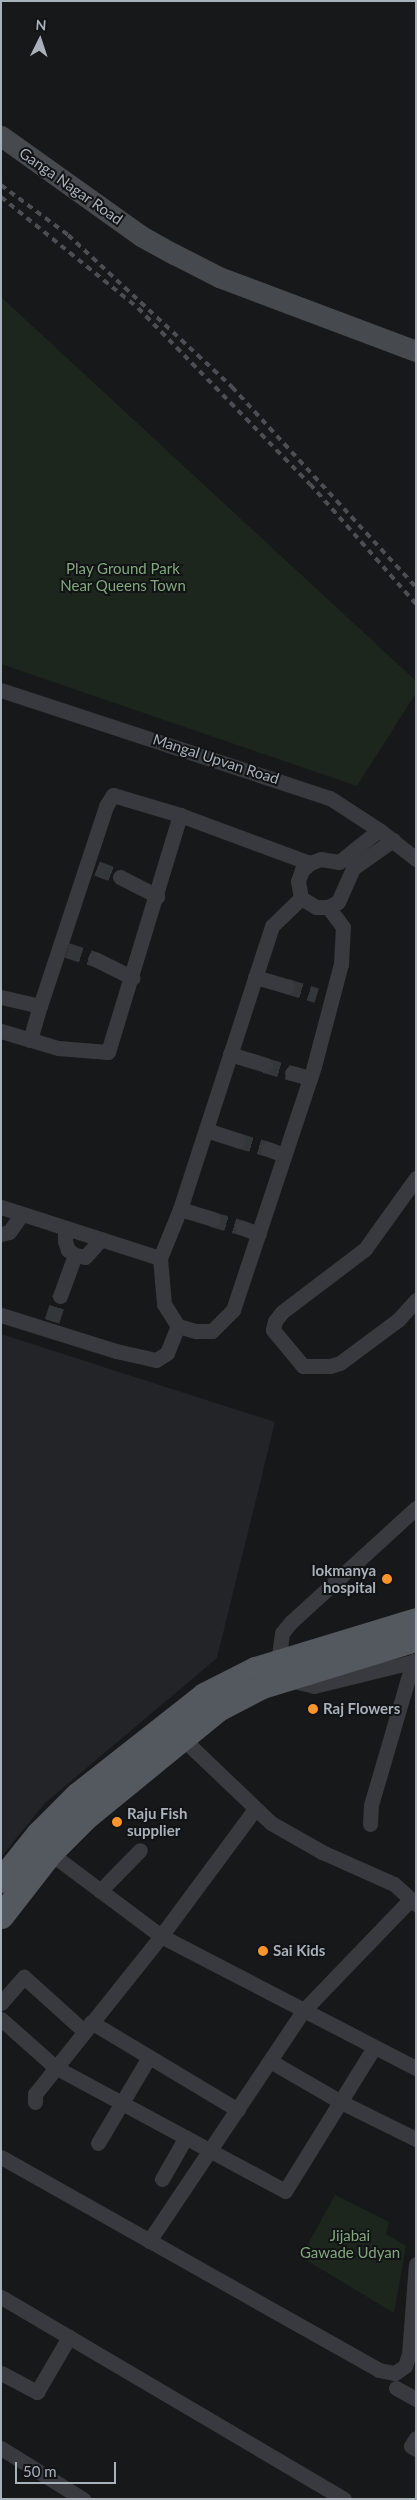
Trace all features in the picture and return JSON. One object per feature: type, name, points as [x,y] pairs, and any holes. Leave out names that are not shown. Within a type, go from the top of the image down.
[{"type":"main road","name":"Ganga Nagar Road","points":[[1,136],[142,236],[174,254],[218,277],[413,352]]},
{"type":"main road","points":[[1,1916],[50,1853],[87,1816],[181,1737],[234,1699],[282,1670],[416,1620]]},
{"type":"main road","points":[[1,1880],[59,1812],[175,1718],[230,1680],[282,1670],[415,1654]]},
{"type":"street","name":"Mangal Upvan Road","points":[[1,690],[301,786],[330,798],[379,830],[416,859]]},
{"type":"street","points":[[30,1040],[40,1006],[64,948],[92,866],[106,806],[113,795],[180,815],[310,862]]},
{"type":"street","points":[[1,1031],[58,1048],[108,1052],[138,963],[180,815]]},
{"type":"street","points":[[379,830],[339,862],[321,859],[310,862],[302,870],[298,881],[301,898],[316,907],[328,907],[338,902],[345,892],[348,875],[353,868],[393,840]]},
{"type":"street","points":[[120,877],[160,888]]},
{"type":"street","points":[[301,898],[272,926],[180,1209],[160,1258],[164,1304],[178,1326],[196,1331],[212,1331],[233,1310],[310,1078],[324,997],[340,964],[343,927],[328,907]]},
{"type":"street","points":[[95,959],[112,965],[133,978]]},
{"type":"street","points":[[112,965],[138,963]]},
{"type":"street","points":[[255,977],[288,986]]},
{"type":"street","points":[[1,997],[40,1006]]},
{"type":"street","points":[[230,1054],[265,1064]]},
{"type":"street","points":[[292,1073],[310,1078]]},
{"type":"street","points":[[206,1130],[237,1140]]},
{"type":"street","points":[[268,1149],[284,1155]]},
{"type":"street","points":[[416,1178],[366,1249],[282,1312],[274,1321],[273,1330],[303,1366],[330,1366],[340,1363],[398,1320],[416,1300]]},
{"type":"street","points":[[1,1208],[160,1258]]},
{"type":"street","points":[[180,1209],[212,1219]]},
{"type":"street","points":[[1,1234],[8,1232],[22,1214]]},
{"type":"street","points":[[65,1228],[65,1241],[68,1250],[75,1255],[85,1257],[101,1239]]},
{"type":"street","points":[[243,1228],[259,1234]]},
{"type":"street","points":[[60,1296],[75,1255]]},
{"type":"street","points":[[1,1315],[50,1325],[156,1360],[167,1353],[178,1326]]},
{"type":"street","points":[[282,1670],[280,1638],[291,1622],[416,1508]]},
{"type":"street","points":[[370,1824],[371,1805],[415,1654]]},
{"type":"street","points":[[149,2241],[212,2150],[303,2011],[412,1903],[394,1884],[322,1852],[272,1823],[255,1809],[181,1737]]},
{"type":"street","points":[[35,2102],[35,2094],[55,2067],[160,1936],[255,1809]]},
{"type":"street","points":[[100,1891],[140,1850]]},
{"type":"street","points":[[50,1853],[160,1936],[373,2049],[416,2068]]},
{"type":"street","points":[[1,2003],[24,1977],[88,2026],[149,2057],[238,2110]]},
{"type":"street","points":[[1,2019],[55,2067],[285,2191],[373,2049]]},
{"type":"street","points":[[98,2143],[149,2057]]},
{"type":"street","points":[[270,2061],[341,2102],[416,2139]]},
{"type":"street","points":[[162,2179],[186,2137]]},
{"type":"street","points":[[1,2157],[379,2370],[395,2373],[405,2366],[409,2354],[416,2264]]},
{"type":"street","points":[[1,2297],[328,2495],[344,2499]]},
{"type":"street","points":[[1,2373],[38,2392],[69,2337]]},
{"type":"street","points":[[396,2388],[416,2399]]},
{"type":"street","points":[[416,2438],[411,2446],[416,2449]]},
{"type":"street","points":[[1,2448],[83,2499]]},
{"type":"shaded area","points":[[1,1334],[275,1422],[217,1658],[45,1803],[1,1857]]},
{"type":"green space","name":"Play Ground Park Near Queens Town","points":[[1,297],[416,681],[416,693],[357,786],[1,664]]},
{"type":"green space","name":"Jijabai Gawade Udyan","points":[[335,2195],[389,2222],[386,2234],[406,2246],[394,2313],[301,2257]]},
{"type":"tunnel","points":[[97,868],[120,877]]},
{"type":"tunnel","points":[[67,950],[95,959]]},
{"type":"tunnel","points":[[287,986],[317,995]]},
{"type":"tunnel","points":[[265,1065],[292,1073]]},
{"type":"tunnel","points":[[237,1140],[268,1149]]},
{"type":"tunnel","points":[[212,1219],[243,1228]]},
{"type":"tunnel","points":[[52,1321],[60,1296]]},
{"type":"railway","points":[[1,185],[68,235],[232,387],[416,587]]},
{"type":"railway","points":[[1,197],[138,308],[310,484],[416,604]]},
{"type":"place","name":"lokmanya hospital","points":[[387,1579]]},
{"type":"place","name":"Raj Flowers","points":[[313,1709]]},
{"type":"place","name":"Raju Fish supplier","points":[[117,1822]]},
{"type":"place","name":"Sai Kids","points":[[263,1951]]}]
